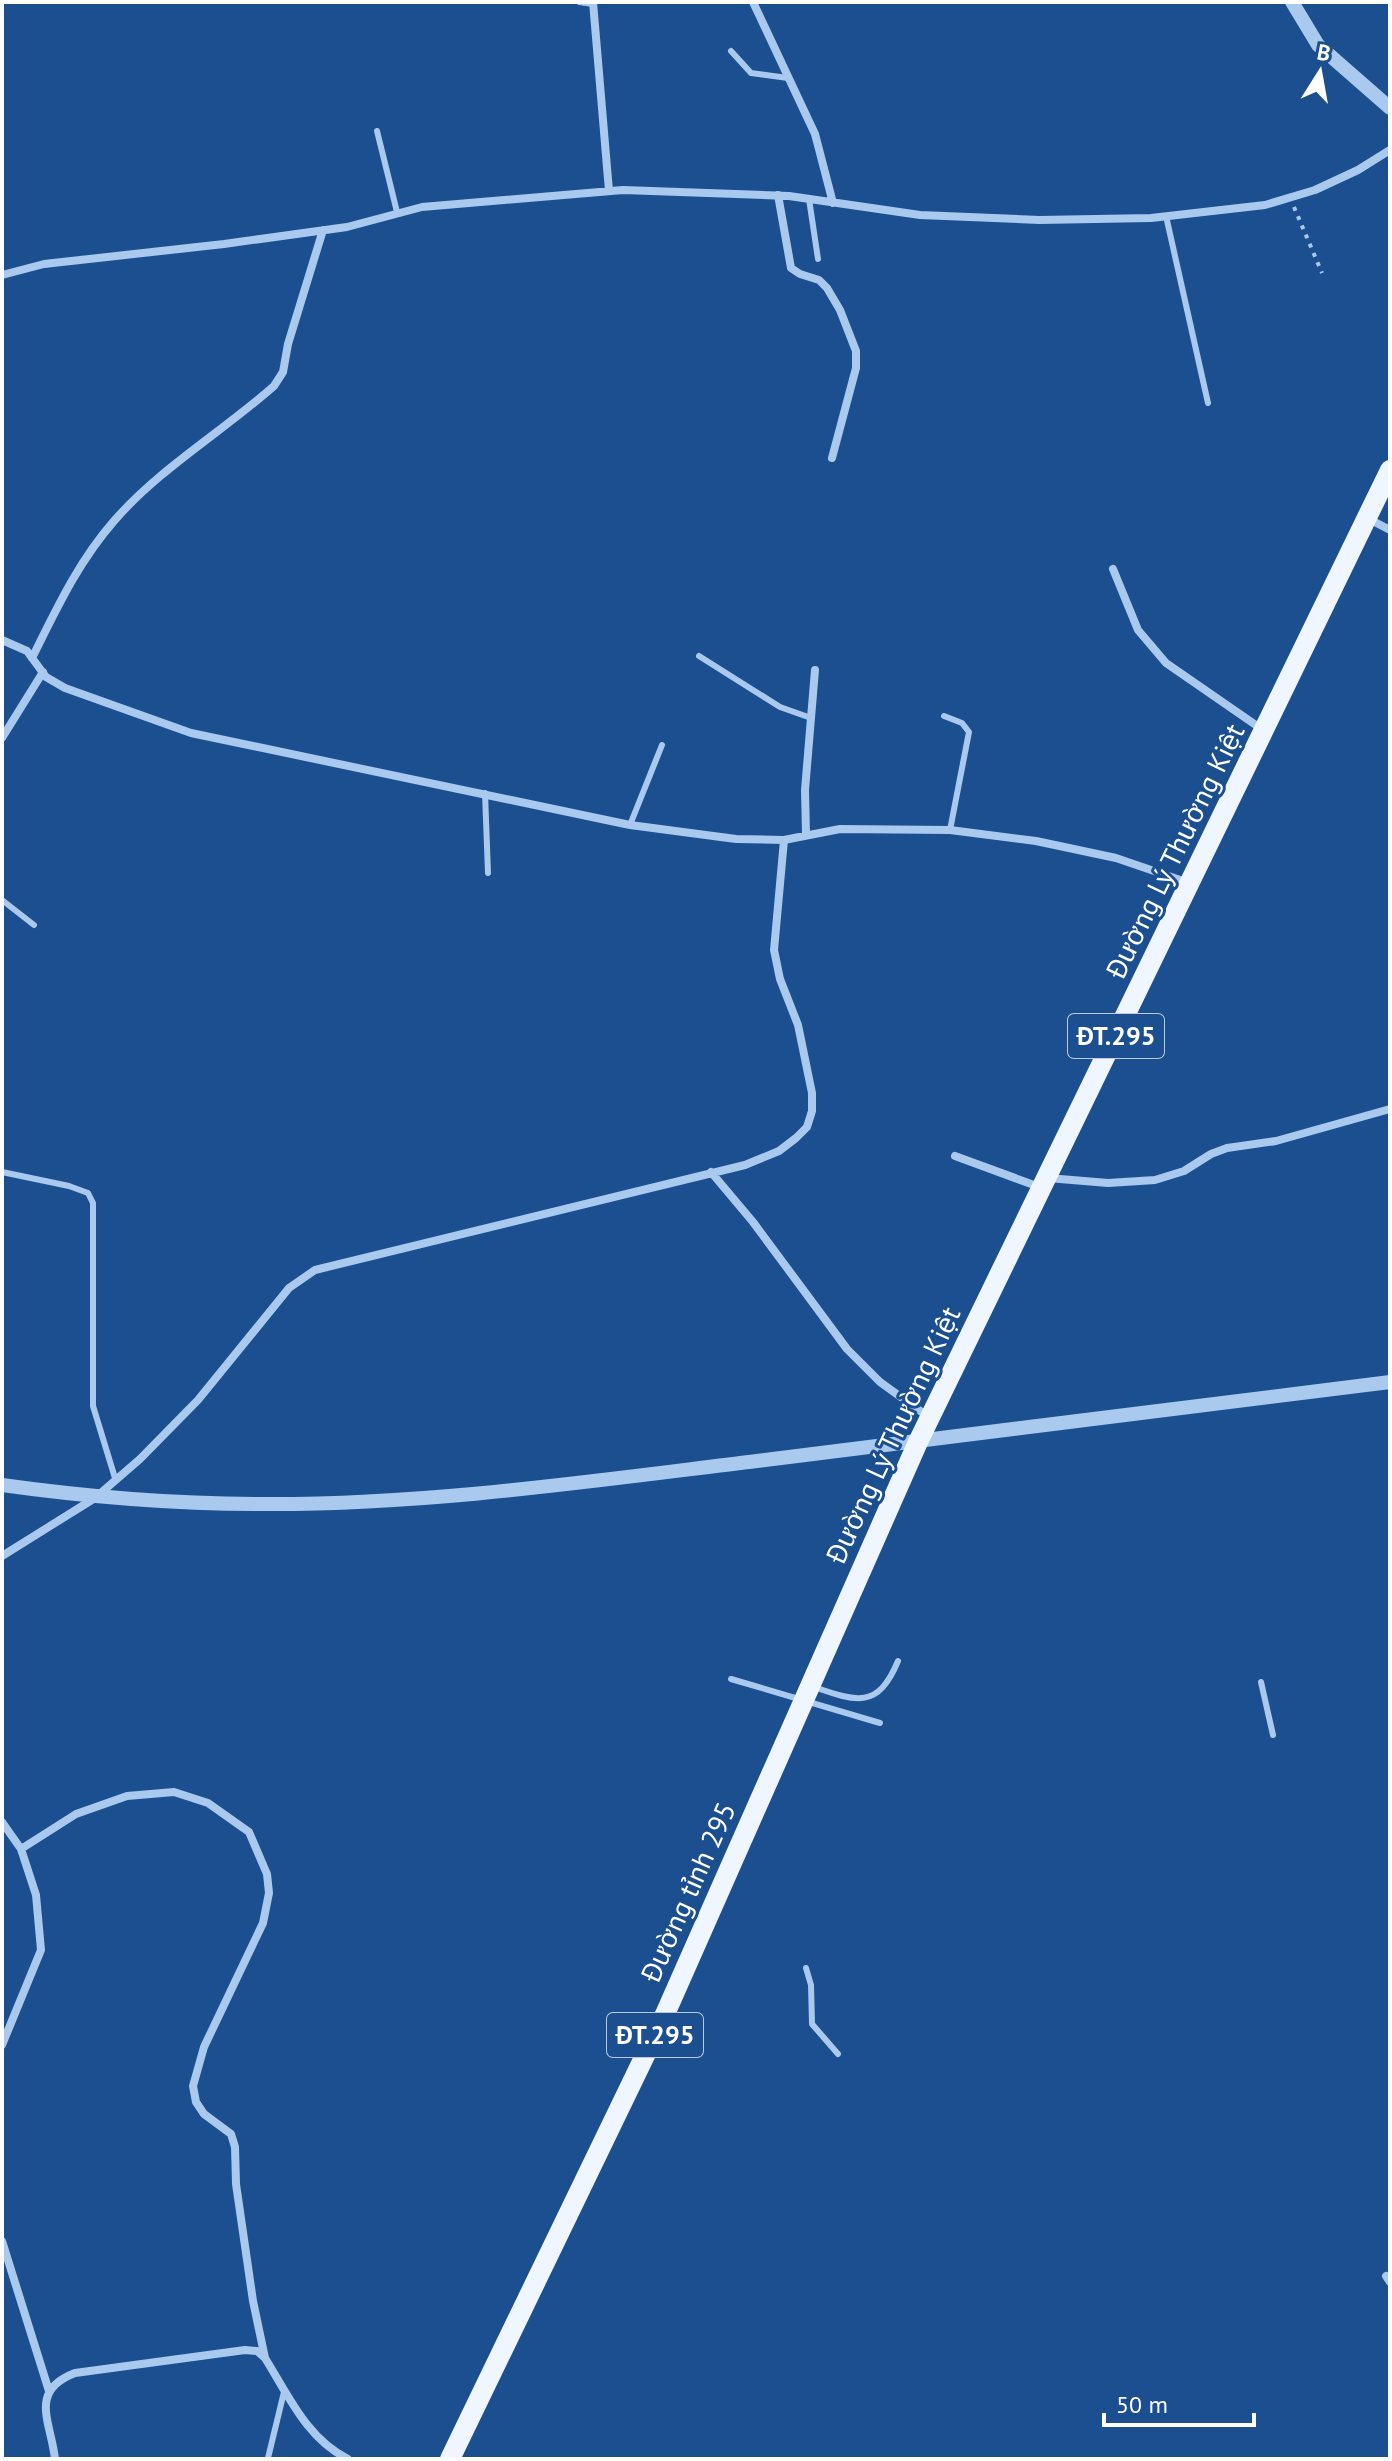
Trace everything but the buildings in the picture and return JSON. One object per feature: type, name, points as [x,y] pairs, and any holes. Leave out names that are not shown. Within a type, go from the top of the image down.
[{"type":"main road","name":"Đường Lý Thường Kiệt","points":[[846,1604],[918,1442],[1390,470]]},
{"type":"main road","name":"Đường tỉnh 295","points":[[450,2459],[666,2012],[846,1604]]},
{"type":"street","points":[[753,2],[815,134],[833,203]]},
{"type":"street","points":[[1292,2],[1318,45],[1390,108]]},
{"type":"street","points":[[593,3],[609,191]]},
{"type":"street","points":[[2,275],[44,264],[347,227],[397,212],[500,199],[609,191],[778,195],[949,217],[1039,220],[1166,216],[1265,205],[1315,190],[1358,170],[1390,150]]},
{"type":"street","points":[[778,195],[791,268],[819,280],[827,288],[840,310],[856,351],[856,368],[832,458]]},
{"type":"street","points":[[32,658],[65,591],[114,521],[147,487],[274,386],[283,372],[288,344],[323,230]]},
{"type":"street","points":[[1368,519],[1390,530]]},
{"type":"street","points":[[1113,569],[1138,630],[1166,663],[1265,731]]},
{"type":"street","points":[[2,640],[27,651],[43,672],[65,688],[191,733],[630,825],[736,839],[784,840],[840,829],[950,830],[1036,841],[1116,858],[1191,883]]},
{"type":"street","points":[[806,835],[805,790],[815,670]]},
{"type":"street","points":[[2,738],[43,672]]},
{"type":"street","points":[[2,1556],[95,1498],[140,1459],[198,1400],[289,1288],[315,1270],[745,1165],[779,1151],[807,1127],[812,1111],[812,1093],[798,1025],[780,979],[774,950],[784,840]]},
{"type":"street","points":[[955,1156],[1034,1185],[1045,1181],[1108,1183],[1155,1180],[1184,1171],[1227,1148],[1276,1141],[1390,1109]]},
{"type":"street","points":[[711,1172],[763,1235],[847,1349],[880,1382],[930,1419]]},
{"type":"street","points":[[2,1485],[95,1498],[261,1504],[372,1501],[522,1489],[1390,1382]]},
{"type":"street","points":[[21,1849],[76,1814],[127,1796],[174,1792],[208,1803],[249,1832],[267,1874],[269,1893],[263,1923],[204,2047],[193,2086],[196,2102],[204,2114],[231,2134],[235,2147],[238,2199],[265,2358]]},
{"type":"street","points":[[2,1822],[21,1849],[36,1895],[41,1950],[2,2045]]},
{"type":"street","points":[[2,2241],[49,2391]]},
{"type":"street","points":[[55,2459],[45,2414],[49,2391],[58,2379],[75,2373],[245,2350],[257,2351],[265,2358],[303,2421],[332,2451],[348,2459]]},
{"type":"lane","points":[[579,2],[593,3]]},
{"type":"lane","points":[[731,51],[751,73],[788,78]]},
{"type":"lane","points":[[377,131],[397,212]]},
{"type":"lane","points":[[809,199],[818,259]]},
{"type":"lane","points":[[1166,216],[1208,403]]},
{"type":"lane","points":[[699,656],[780,707],[811,718]]},
{"type":"lane","points":[[944,716],[962,723],[969,732],[950,830]]},
{"type":"lane","points":[[630,825],[662,745]]},
{"type":"lane","points":[[485,793],[488,873]]},
{"type":"lane","points":[[2,900],[34,925]]},
{"type":"lane","points":[[2,1172],[69,1186],[88,1193],[93,1203],[93,1406],[115,1478]]},
{"type":"lane","points":[[731,1679],[807,1693],[872,1697],[891,1678],[898,1661]]},
{"type":"lane","points":[[1261,1682],[1273,1735]]},
{"type":"lane","points":[[807,1693],[880,1723]]},
{"type":"lane","points":[[806,1968],[811,1985],[812,2024],[838,2054]]},
{"type":"lane","points":[[268,2458],[285,2391]]},
{"type":"path","points":[[1291,197],[1322,273]]}]
